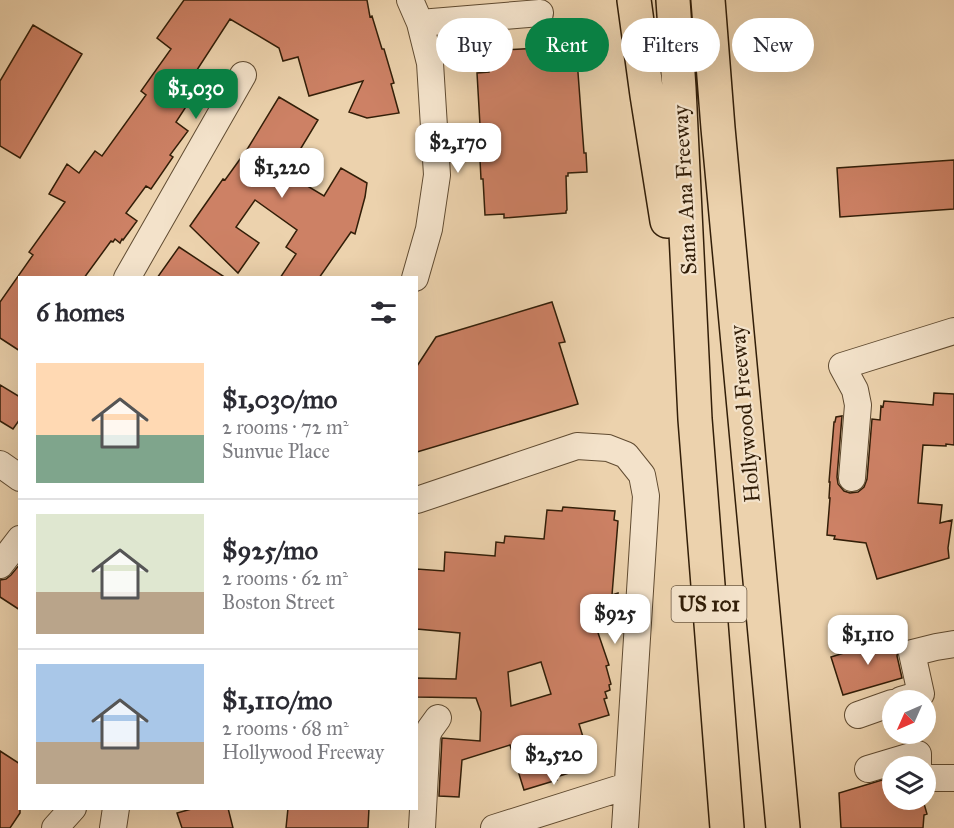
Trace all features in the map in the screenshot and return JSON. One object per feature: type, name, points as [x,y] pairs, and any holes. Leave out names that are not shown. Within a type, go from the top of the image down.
[{"type":"highway","points":[[634,0],[692,380]]},
{"type":"highway","points":[[639,0],[647,95]]},
{"type":"highway","name":"Santa Ana Freeway","points":[[673,0],[692,380]]},
{"type":"highway","name":"Hollywood Freeway","points":[[708,0],[783,828]]},
{"type":"highway","name":"US 101","points":[[692,380],[727,828]]},
{"type":"street","points":[[416,276],[429,229],[437,176],[430,63],[415,11],[540,13]]},
{"type":"street","points":[[128,276],[243,75]]},
{"type":"street","points":[[852,478],[858,405],[855,390],[842,366],[954,332]]},
{"type":"street","points":[[418,500],[577,446],[608,448],[626,455],[642,475],[646,496],[625,828]]},
{"type":"street","points":[[0,464],[18,477]]},
{"type":"street","points":[[0,565],[18,542]]},
{"type":"street","points":[[920,690],[912,653],[954,644]]},
{"type":"street","points":[[858,715],[882,707]]},
{"type":"street","points":[[422,828],[428,736],[438,718]]},
{"type":"street","points":[[868,769],[882,765]]},
{"type":"street","points":[[936,778],[954,778]]},
{"type":"street","points":[[494,828],[627,786]]},
{"type":"street","points":[[56,828],[71,810]]},
{"type":"street","points":[[113,828],[116,810]]},
{"type":"building","points":[[184,0],[367,0],[370,17],[372,16],[394,83],[391,84],[399,113],[367,118],[349,112],[363,81],[309,96],[298,57],[283,61],[279,48],[230,19],[193,76],[202,82],[176,122],[188,131],[170,155],[173,157],[151,189],[146,186],[126,213],[137,221],[123,240],[120,243],[115,239],[111,241],[85,276],[18,276],[33,255],[29,252],[65,202],[49,194],[67,164],[79,173],[95,151],[102,156],[146,95],[141,91],[171,49],[157,38]]},
{"type":"building","points":[[33,25],[82,54],[20,158],[0,146],[0,81]]},
{"type":"building","points":[[525,49],[525,72],[578,72],[587,172],[568,173],[566,176],[566,213],[504,218],[504,214],[485,215],[483,179],[481,179],[477,73],[513,72],[513,50]]},
{"type":"building","points":[[279,97],[318,120],[298,153],[306,158],[294,178],[324,196],[341,168],[367,183],[355,234],[351,232],[320,276],[281,276],[296,254],[286,247],[297,230],[255,200],[236,227],[259,243],[238,273],[190,226],[248,148]]},
{"type":"building","points":[[954,160],[954,209],[840,217],[837,168]]},
{"type":"building","points":[[179,247],[223,276],[158,276]]},
{"type":"building","points":[[18,276],[18,350],[0,338],[0,302]]},
{"type":"building","points":[[552,302],[565,342],[559,343],[578,404],[418,452],[418,364],[436,337]]},
{"type":"building","points":[[0,385],[18,396],[18,422],[13,429],[0,421]]},
{"type":"building","points":[[934,393],[954,394],[954,445],[923,445],[918,503],[942,505],[940,523],[952,520],[949,558],[877,579],[866,543],[834,539],[835,536],[827,535],[834,422],[836,417],[842,416],[838,484],[844,491],[858,492],[864,487],[867,479],[872,419],[880,420],[881,406],[883,407],[884,401],[933,405]]},
{"type":"building","points":[[563,507],[615,511],[614,520],[618,521],[612,595],[618,593],[618,617],[595,624],[609,665],[606,666],[611,684],[609,685],[610,690],[605,692],[607,698],[604,699],[609,715],[579,724],[592,766],[524,790],[510,745],[462,760],[459,797],[439,796],[442,738],[480,741],[481,712],[476,698],[418,697],[418,678],[456,679],[460,633],[418,629],[418,569],[444,571],[445,552],[495,556],[496,542],[504,543],[505,536],[544,539],[547,510],[562,511]],"holes":[[[541,662],[551,694],[511,706],[508,672]]]},
{"type":"building","points":[[18,566],[18,609],[0,597],[0,580],[11,575]]},
{"type":"building","points":[[892,633],[898,651],[902,678],[843,695],[831,657],[873,644],[872,640]]},
{"type":"building","points":[[0,751],[18,763],[18,810],[20,813],[10,828],[0,828]]},
{"type":"building","points":[[882,780],[882,810],[926,810],[923,828],[841,828],[839,793]]},
{"type":"building","points":[[188,810],[228,810],[233,828],[182,828],[177,813]]},
{"type":"building","points":[[288,810],[369,810],[368,828],[286,828]]}]
